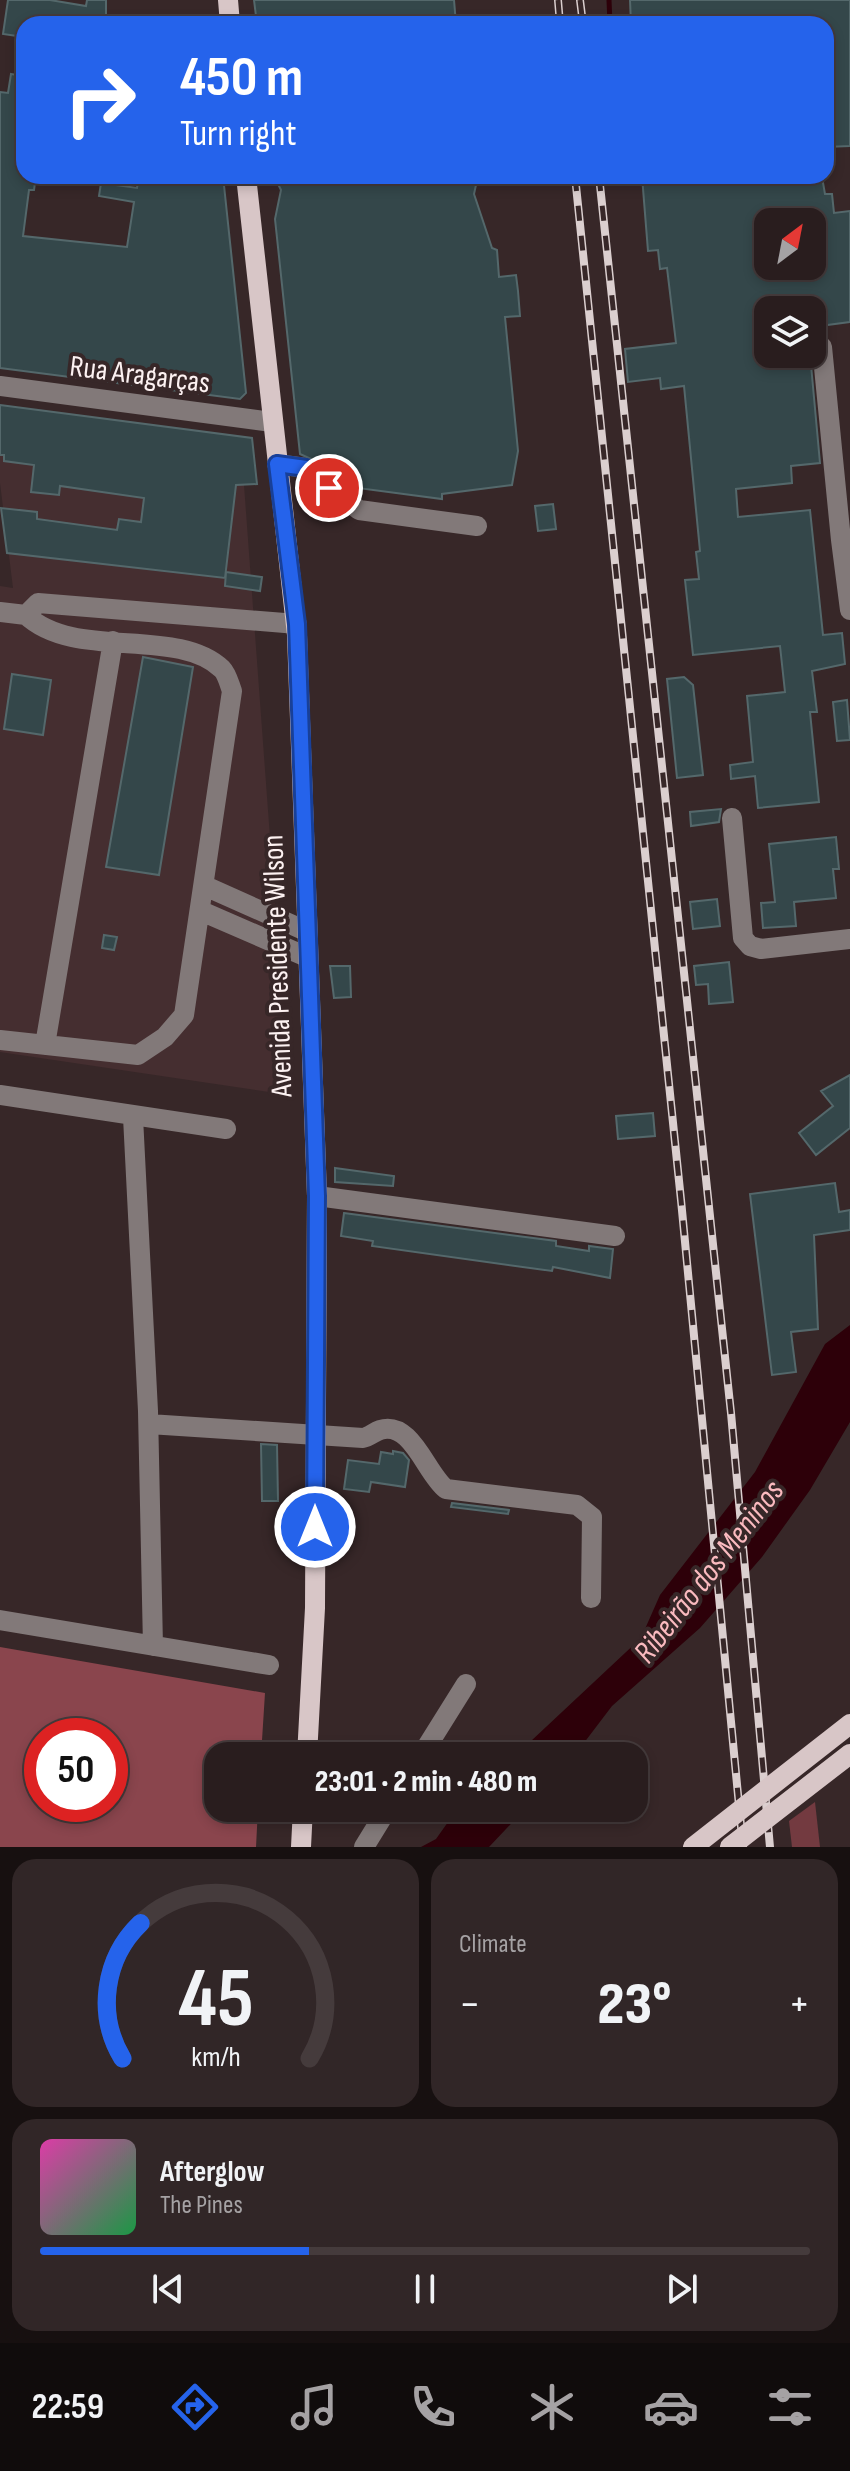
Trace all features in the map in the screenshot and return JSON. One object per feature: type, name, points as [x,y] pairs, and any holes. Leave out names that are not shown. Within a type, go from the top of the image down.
[{"type":"main road","name":"Avenida Presidente Wilson","points":[[247,184],[297,624],[317,1196],[313,1433],[315,1608],[308,1742]]},
{"type":"main road","points":[[693,1847],[850,1724]]},
{"type":"main road","points":[[730,1847],[850,1754]]},
{"type":"main road","points":[[301,1847],[302,1822]]},
{"type":"street","points":[[825,368],[846,540],[850,610]]},
{"type":"street","name":"Rua Aragarças","points":[[0,386],[272,422]]},
{"type":"street","points":[[277,464],[306,468],[359,510],[477,526]]},
{"type":"street","points":[[26,615],[38,603],[297,624]]},
{"type":"street","points":[[0,612],[26,615],[39,628],[68,637],[203,655],[225,671],[232,691],[184,1015],[165,1037],[138,1055],[0,1040]]},
{"type":"street","points":[[45,1045],[113,641]]},
{"type":"street","points":[[732,818],[743,938],[750,946],[761,949],[850,939]]},
{"type":"street","points":[[205,886],[306,931]]},
{"type":"street","points":[[201,911],[307,957]]},
{"type":"street","points":[[0,1095],[226,1129]]},
{"type":"street","points":[[133,1117],[149,1424],[153,1646]]},
{"type":"street","points":[[317,1196],[615,1236]]},
{"type":"street","points":[[149,1424],[366,1439],[380,1430],[393,1429],[405,1435],[446,1489],[577,1505],[588,1511],[592,1517],[591,1598]]},
{"type":"street","points":[[0,1620],[269,1665]]},
{"type":"street","points":[[430,1742],[466,1684]]},
{"type":"street","points":[[364,1847],[379,1822]]},
{"type":"shaded area","points":[[0,452],[244,485],[289,1095],[0,1052],[0,586],[13,588],[0,483]]},
{"type":"shaded area","points":[[0,1647],[265,1693],[262,1742],[204,1742],[204,1822],[257,1822],[256,1847],[0,1847]]},
{"type":"shaded area","points":[[815,1802],[820,1847],[792,1847],[789,1821]]},
{"type":"water","name":"Ribeirão dos Meninos","points":[[850,1325],[850,1422],[810,1490],[762,1557],[700,1628],[612,1706],[585,1742],[530,1742],[641,1638],[660,1595],[755,1472],[825,1344]]},
{"type":"water","points":[[448,1822],[513,1822],[489,1847],[421,1847],[436,1839]]},
{"type":"building","points":[[8,0],[50,0],[86,6],[87,0],[106,0],[106,16],[16,16],[16,36],[3,34]]},
{"type":"building","points":[[254,0],[454,0],[455,16],[256,16]]},
{"type":"building","points":[[630,0],[850,0],[850,146],[834,147],[834,16],[631,16]]},
{"type":"building","points":[[11,74],[16,75],[16,184],[35,184],[34,190],[29,190],[23,236],[127,247],[134,202],[99,196],[101,184],[137,188],[138,184],[224,184],[246,393],[240,399],[0,368],[0,92],[8,93]]},
{"type":"building","points":[[278,184],[476,184],[474,194],[492,248],[497,250],[499,277],[516,275],[518,291],[520,316],[505,317],[518,451],[512,485],[442,494],[442,499],[350,487],[353,468],[322,464],[300,454],[275,219],[281,190]]},
{"type":"building","points":[[643,184],[823,184],[825,194],[832,194],[834,213],[850,211],[850,322],[826,325],[826,296],[754,296],[754,368],[811,368],[820,463],[791,466],[792,483],[736,489],[738,517],[810,510],[823,635],[842,633],[845,664],[812,671],[817,712],[810,712],[819,802],[758,808],[755,776],[731,779],[730,765],[753,762],[747,696],[785,692],[780,646],[693,655],[685,580],[699,579],[696,552],[700,551],[684,386],[661,389],[660,378],[628,382],[625,349],[676,343],[667,268],[660,269],[658,250],[648,251]]},
{"type":"building","points":[[0,405],[252,438],[257,484],[236,485],[225,578],[7,553],[1,508],[37,512],[37,519],[117,530],[119,519],[141,522],[144,498],[60,486],[59,495],[31,492],[34,465],[4,461],[4,455],[0,455]]},
{"type":"building","points":[[553,504],[556,529],[538,531],[535,506]]},
{"type":"building","points":[[226,572],[262,577],[260,591],[225,586]]},
{"type":"building","points":[[143,657],[193,667],[159,875],[106,867]]},
{"type":"building","points":[[12,674],[51,680],[43,735],[4,729]]},
{"type":"building","points":[[684,677],[693,685],[703,775],[677,778],[667,679]]},
{"type":"building","points":[[847,700],[850,740],[837,741],[833,702]]},
{"type":"building","points":[[721,809],[719,822],[691,826],[690,812]]},
{"type":"building","points":[[836,837],[839,869],[833,869],[836,898],[794,902],[796,926],[763,928],[761,903],[775,902],[769,844]]},
{"type":"building","points":[[717,899],[720,926],[693,929],[690,902]]},
{"type":"building","points":[[104,935],[117,937],[114,950],[102,948]]},
{"type":"building","points":[[729,962],[733,1002],[709,1004],[708,984],[696,985],[694,966]]},
{"type":"building","points":[[330,966],[350,966],[351,997],[334,998]]},
{"type":"building","points":[[850,1075],[850,1128],[816,1155],[799,1133],[833,1106],[821,1091]]},
{"type":"building","points":[[653,1113],[655,1136],[618,1139],[616,1116]]},
{"type":"building","points":[[335,1168],[394,1176],[393,1186],[335,1182]]},
{"type":"building","points":[[835,1183],[839,1212],[850,1210],[850,1230],[814,1235],[818,1329],[791,1332],[796,1372],[772,1375],[750,1194]]},
{"type":"building","points":[[344,1213],[556,1241],[556,1246],[589,1251],[589,1246],[613,1249],[610,1278],[553,1267],[552,1271],[372,1246],[373,1241],[341,1236]]},
{"type":"building","points":[[261,1444],[277,1445],[278,1501],[262,1501]]},
{"type":"building","points":[[393,1451],[403,1453],[409,1460],[405,1487],[371,1482],[369,1492],[344,1489],[348,1460],[379,1464],[381,1452],[393,1454]]},
{"type":"building","points":[[452,1503],[509,1510],[508,1514],[451,1507]]},
{"type":"waterway","points":[[609,0],[610,16]]},
{"type":"railway","points":[[558,0],[559,16]]},
{"type":"railway","points":[[580,0],[582,16]]},
{"type":"railway","points":[[576,184],[681,1200],[743,1847]]},
{"type":"railway","points":[[600,184],[731,1413],[770,1847]]},
{"type":"route","points":[[315,1527],[313,1433],[317,1196],[302,847],[297,624],[277,464],[306,468],[329,488]]}]
